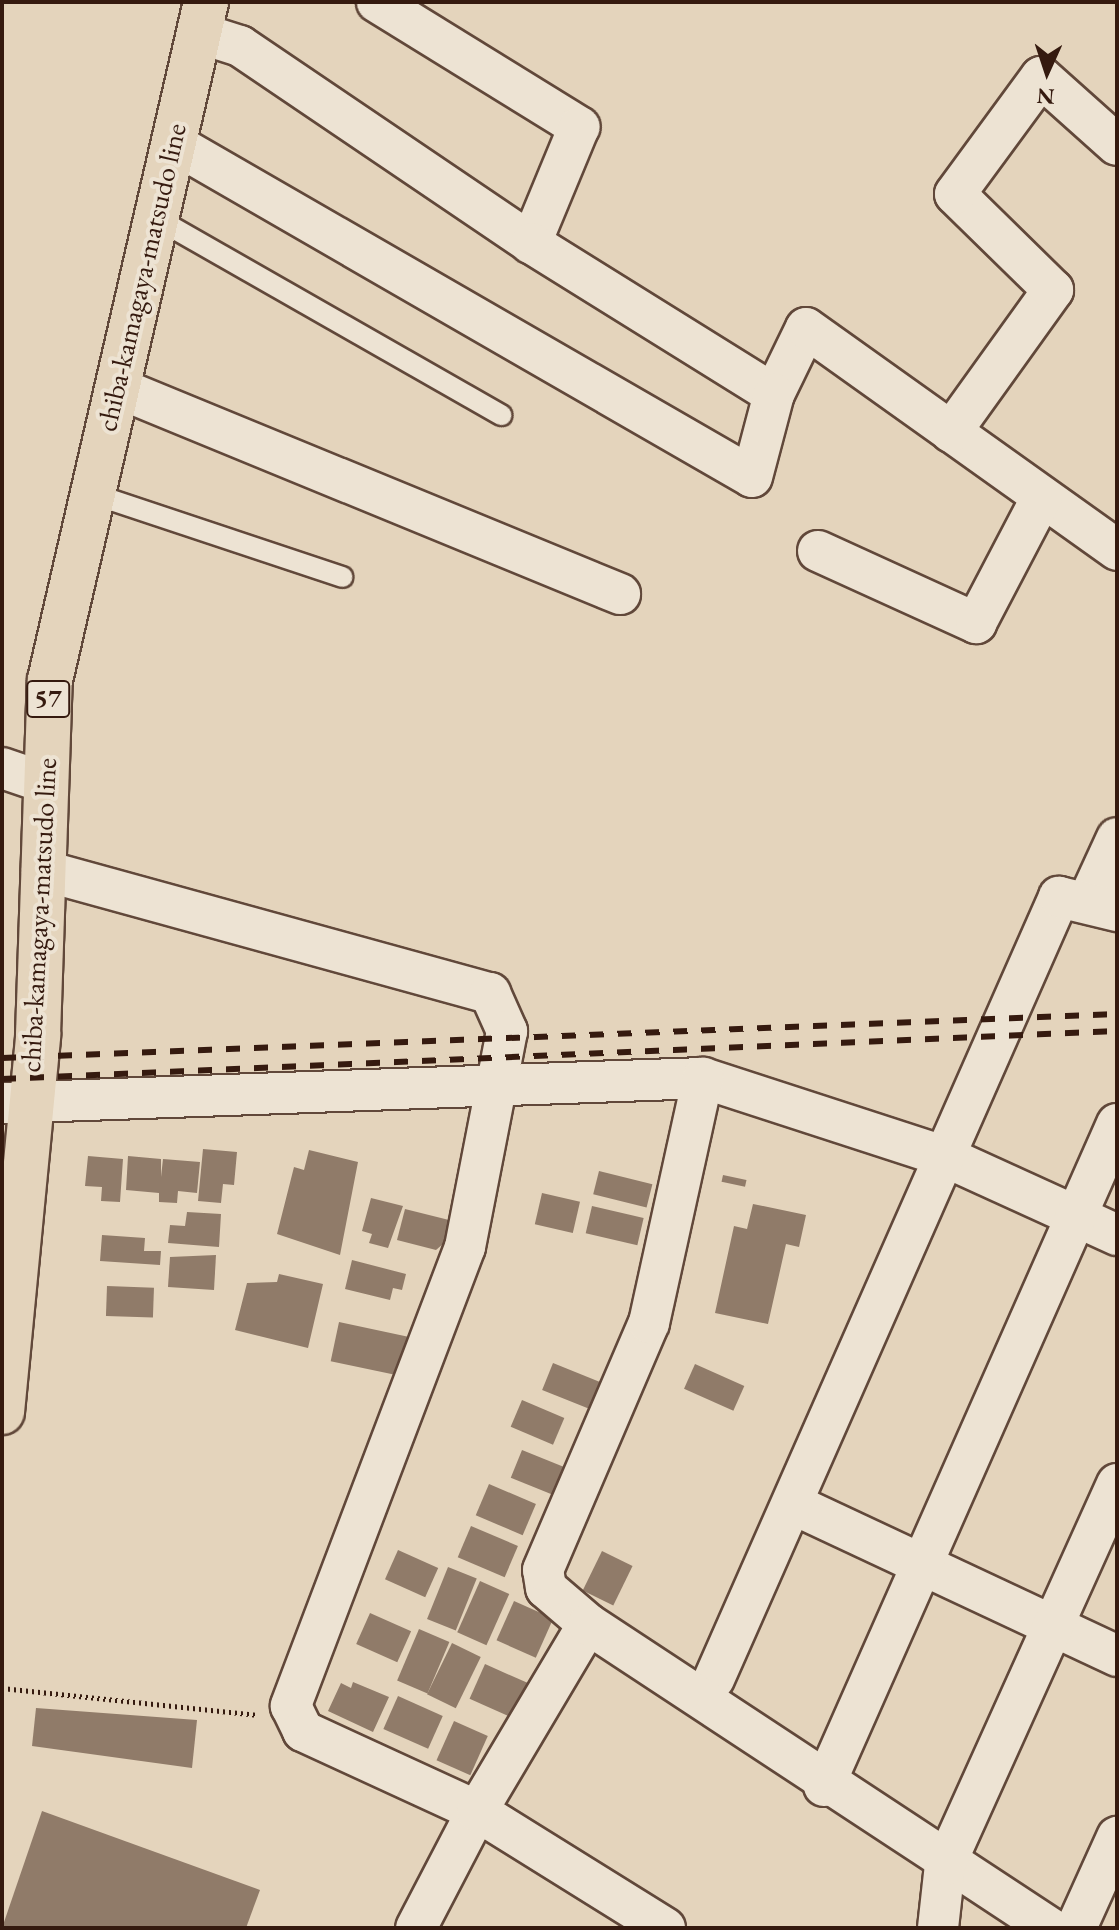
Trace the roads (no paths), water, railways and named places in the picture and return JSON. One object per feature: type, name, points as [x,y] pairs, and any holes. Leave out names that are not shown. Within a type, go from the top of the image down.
[{"type":"main road","name":"chiba-kamagaya-matsudo line","points":[[2,1412],[15,1103],[38,1035],[43,782],[50,680],[90,493],[202,17]]},
{"type":"street","points":[[377,2],[579,127],[531,243]]},
{"type":"street","points":[[202,17],[531,243],[774,394]]},
{"type":"street","points":[[951,432],[1053,290],[955,194],[1041,77],[1117,145]]},
{"type":"street","points":[[173,143],[752,477],[774,394],[806,328],[1117,550]]},
{"type":"street","points":[[116,387],[620,594]]},
{"type":"street","points":[[818,551],[976,623],[1042,497]]},
{"type":"street","points":[[2,768],[43,782]]},
{"type":"street","points":[[714,1679],[1059,897],[1102,906],[1117,838]]},
{"type":"street","points":[[42,870],[490,993],[507,1031],[502,1085],[465,1247],[291,1706],[303,1731],[477,1811],[665,1928]]},
{"type":"street","points":[[703,1078],[649,1323],[543,1570],[546,1588],[588,1624],[824,1786],[945,1865],[1050,1928]]},
{"type":"street","points":[[15,1103],[703,1078],[946,1157],[1117,1235]]},
{"type":"street","points":[[824,1786],[1117,1124]]},
{"type":"street","points":[[938,1928],[945,1865],[1117,1484]]},
{"type":"street","points":[[793,1504],[1117,1656]]},
{"type":"street","points":[[416,1928],[477,1811],[588,1624]]},
{"type":"street","points":[[1076,1928],[1117,1837]]},
{"type":"lane","points":[[154,217],[501,415]]},
{"type":"lane","points":[[90,493],[342,577]]},
{"type":"railway","points":[[2,1058],[1117,1014]]},
{"type":"railway","points":[[2,1079],[1117,1031]]}]
